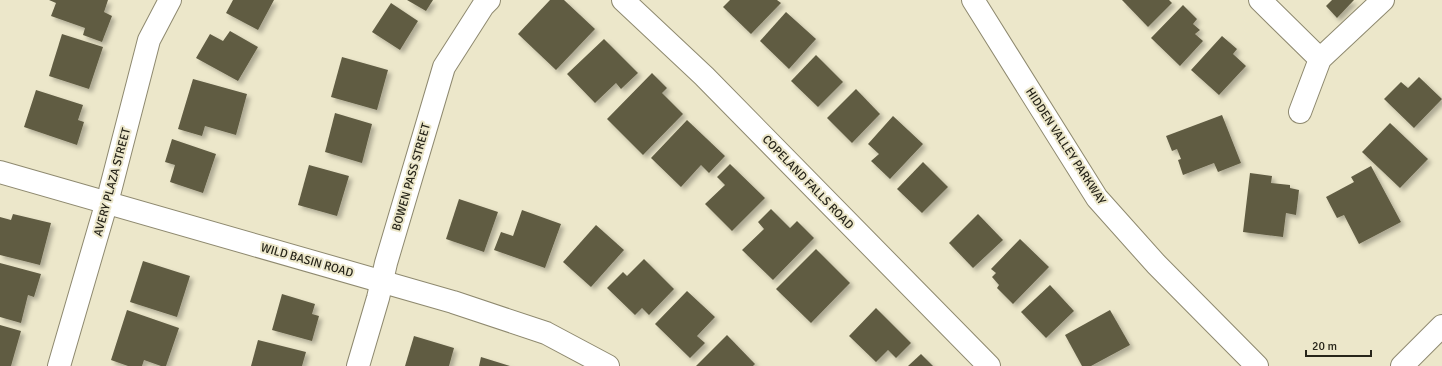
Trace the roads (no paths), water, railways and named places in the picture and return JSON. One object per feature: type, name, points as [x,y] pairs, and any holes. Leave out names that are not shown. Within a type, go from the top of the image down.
[{"type":"street","name":"AVERY PLAZA STREET","points":[[59,366],[110,191],[149,40],[170,0]]},
{"type":"street","name":"BOWEN PASS STREET","points":[[358,366],[378,298],[381,281],[444,67],[483,6],[489,0]]},
{"type":"street","name":"COPELAND FALLS ROAD","points":[[623,0],[704,76],[989,366]]},
{"type":"street","name":"HIDDEN VALLEY PARKWAY","points":[[973,0],[1097,198],[1156,264],[1257,366]]},
{"type":"street","points":[[1260,0],[1320,59]]},
{"type":"street","points":[[1300,112],[1320,59],[1383,0]]},
{"type":"street","name":"WILD BASIN ROAD","points":[[0,172],[453,302],[546,333],[608,366]]},
{"type":"street","points":[[1402,366],[1442,326]]}]
